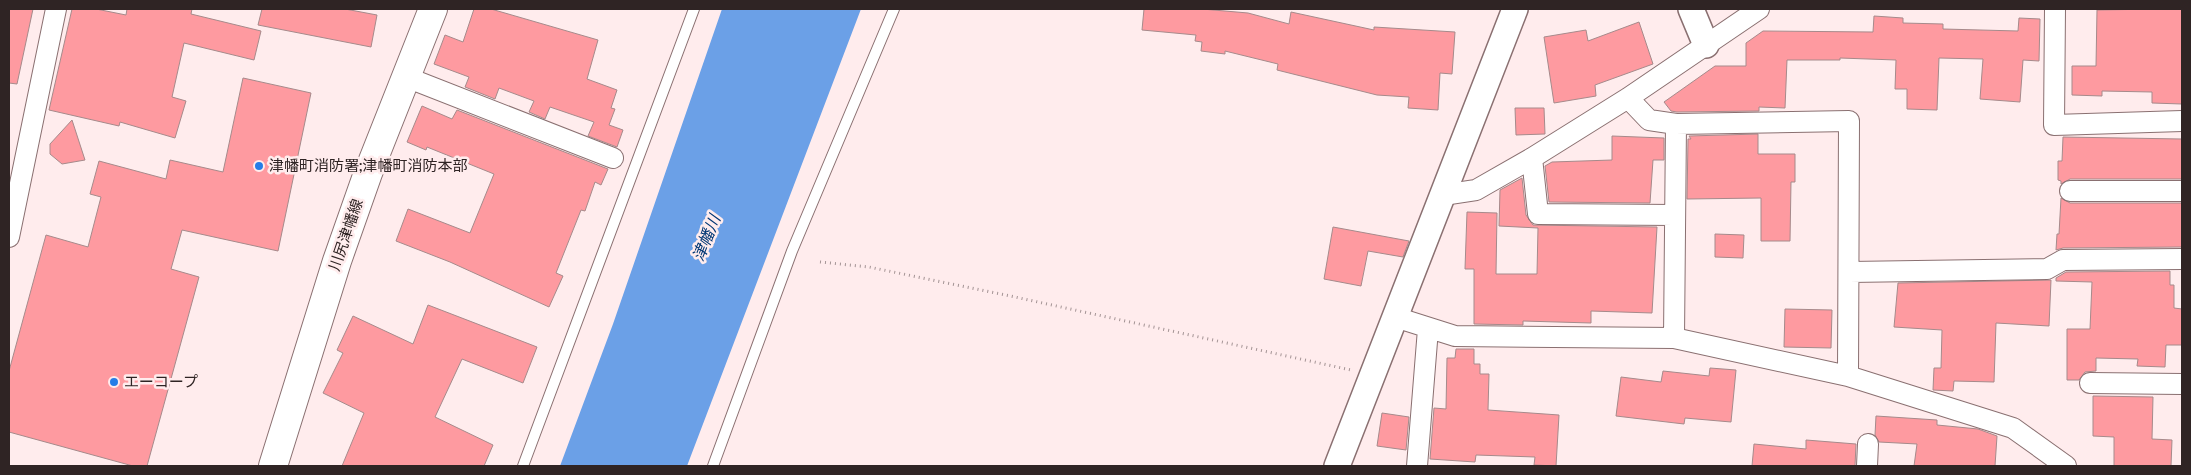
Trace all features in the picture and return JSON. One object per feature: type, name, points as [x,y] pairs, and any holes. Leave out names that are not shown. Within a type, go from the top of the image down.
[{"type":"main road","name":"川尻津幡線","points":[[273,466],[337,261],[433,9]]},
{"type":"street","points":[[9,236],[15,177],[56,9]]},
{"type":"street","points":[[1338,466],[1515,9]]},
{"type":"street","points":[[1691,9],[1706,45]]},
{"type":"street","points":[[1443,195],[1476,190],[1532,158],[1628,98],[1759,9]]},
{"type":"street","points":[[2055,9],[2054,125],[2182,122]]},
{"type":"street","points":[[406,77],[613,158]]},
{"type":"street","points":[[1628,98],[1649,120],[1676,124],[1849,121],[1850,272],[1848,376]]},
{"type":"street","points":[[1674,338],[1676,124]]},
{"type":"street","points":[[1532,158],[1538,214],[1675,215]]},
{"type":"street","points":[[2070,191],[2182,191]]},
{"type":"street","points":[[1850,272],[2046,269],[2063,260],[2182,259]]},
{"type":"street","points":[[1395,317],[1455,336],[1674,338],[1848,376],[2013,428],[2066,466]]},
{"type":"street","points":[[1417,466],[1428,329]]},
{"type":"street","points":[[2090,383],[2117,374],[2182,384]]},
{"type":"street","points":[[1867,466],[1868,444]]},
{"type":"lane","points":[[523,466],[694,9]]},
{"type":"lane","points":[[713,466],[792,251],[894,9]]},
{"type":"path","points":[[820,262],[870,267],[1005,294],[1373,375]]},
{"type":"water","name":"津幡川","points":[[722,9],[861,9],[687,466],[560,466],[613,324]]},
{"type":"building","points":[[9,9],[33,9],[17,84],[9,83]]},
{"type":"building","points":[[72,9],[96,9],[126,15],[127,9],[192,9],[191,14],[261,31],[254,60],[184,43],[172,97],[186,101],[175,138],[120,122],[119,126],[49,110]]},
{"type":"building","points":[[262,9],[345,9],[377,15],[371,47],[258,25]]},
{"type":"building","points":[[474,9],[491,9],[598,40],[587,79],[617,90],[611,108],[615,109],[609,125],[623,130],[617,147],[588,136],[594,122],[550,107],[545,119],[529,112],[534,101],[499,88],[495,99],[465,87],[469,77],[434,64],[445,35],[463,42]]},
{"type":"building","points":[[1144,9],[1202,9],[1248,13],[1289,24],[1291,12],[1374,30],[1374,27],[1455,32],[1452,74],[1440,73],[1438,110],[1408,108],[1409,97],[1377,95],[1277,70],[1278,64],[1225,51],[1225,54],[1201,51],[1202,42],[1195,41],[1196,35],[1142,30]]},
{"type":"building","points":[[2182,9],[2182,104],[2152,103],[2152,92],[2102,91],[2102,96],[2072,95],[2072,66],[2096,66],[2097,10]]},
{"type":"building","points":[[1874,16],[1903,18],[1903,23],[1943,24],[1943,29],[2018,31],[2019,18],[2040,19],[2039,61],[2023,60],[2020,102],[1980,99],[1983,59],[1939,58],[1937,110],[1907,109],[1907,89],[1895,89],[1896,60],[1840,58],[1840,60],[1787,60],[1785,108],[1759,107],[1759,111],[1677,112],[1671,111],[1664,102],[1715,66],[1746,66],[1746,43],[1763,31],[1873,32]]},
{"type":"building","points":[[1639,22],[1653,64],[1595,85],[1596,96],[1554,103],[1544,37],[1586,30],[1588,41]]},
{"type":"building","points":[[243,78],[311,93],[278,251],[182,230],[171,269],[199,277],[147,466],[133,466],[9,432],[9,371],[46,235],[88,247],[101,197],[90,194],[99,161],[166,179],[170,160],[223,172]]},
{"type":"building","points":[[422,106],[452,119],[457,110],[608,169],[601,185],[595,182],[585,211],[581,210],[556,273],[563,276],[549,307],[450,262],[396,241],[408,209],[470,233],[494,174],[427,147],[426,150],[407,142]]},
{"type":"building","points":[[1515,108],[1544,108],[1545,134],[1516,135]]},
{"type":"building","points":[[72,120],[85,160],[62,164],[50,154],[50,144]]},
{"type":"building","points":[[1758,134],[1758,154],[1795,154],[1795,182],[1791,182],[1790,241],[1761,241],[1761,198],[1687,199],[1688,139],[1691,139],[1689,136]]},
{"type":"building","points":[[1612,136],[1664,138],[1664,160],[1653,160],[1650,203],[1549,202],[1545,166],[1552,162],[1612,160]]},
{"type":"building","points":[[2063,137],[2182,139],[2182,179],[2070,179],[2061,184],[2061,181],[2058,180],[2058,161],[2062,161]]},
{"type":"building","points":[[1522,178],[1526,215],[1533,225],[1657,227],[1652,313],[1591,311],[1591,323],[1523,321],[1523,325],[1474,324],[1474,269],[1465,269],[1467,212],[1497,213],[1496,274],[1537,274],[1538,228],[1499,226],[1500,190]]},
{"type":"building","points":[[2061,198],[2070,203],[2182,203],[2182,247],[2063,248],[2056,250]]},
{"type":"building","points":[[1333,227],[1409,241],[1403,257],[1368,251],[1361,286],[1324,279]]},
{"type":"building","points":[[1715,234],[1744,235],[1743,258],[1715,257]]},
{"type":"building","points":[[2170,271],[2170,285],[2174,285],[2174,308],[2182,309],[2182,345],[2166,345],[2165,367],[2137,366],[2138,359],[2096,358],[2096,371],[2085,372],[2079,380],[2067,380],[2067,329],[2090,329],[2092,282],[2056,281],[2056,278],[2066,272]]},
{"type":"building","points":[[2051,280],[2049,326],[1996,323],[1994,382],[1954,381],[1953,391],[1933,390],[1934,368],[1941,368],[1942,330],[1894,327],[1898,283]]},
{"type":"building","points":[[428,305],[537,347],[523,383],[462,359],[435,417],[493,445],[484,466],[342,466],[364,413],[323,393],[343,353],[337,350],[353,316],[413,344]]},
{"type":"building","points":[[1785,309],[1832,310],[1831,348],[1784,347]]},
{"type":"building","points":[[1456,349],[1474,349],[1474,364],[1480,364],[1480,374],[1489,374],[1488,410],[1559,415],[1556,466],[1534,465],[1535,457],[1476,455],[1475,462],[1430,459],[1434,408],[1446,409],[1447,358],[1455,358]]},
{"type":"building","points":[[1710,368],[1736,370],[1731,422],[1685,418],[1684,424],[1616,416],[1621,377],[1661,382],[1663,371],[1709,376]]},
{"type":"building","points":[[2093,396],[2153,397],[2152,439],[2172,440],[2171,466],[2114,466],[2114,437],[2093,436]]},
{"type":"building","points":[[1382,413],[1409,417],[1406,450],[1377,446]]},
{"type":"building","points":[[1876,416],[1937,420],[1937,425],[1978,429],[1997,436],[1995,466],[1914,466],[1917,444],[1879,442],[1875,435]]},
{"type":"building","points":[[1806,440],[1856,444],[1855,466],[1752,466],[1754,444],[1806,449]]},
{"type":"place","name":"津幡町消防署;津幡町消防本部","points":[[259,166]]},
{"type":"place","name":"エーコープ","points":[[114,382]]}]
